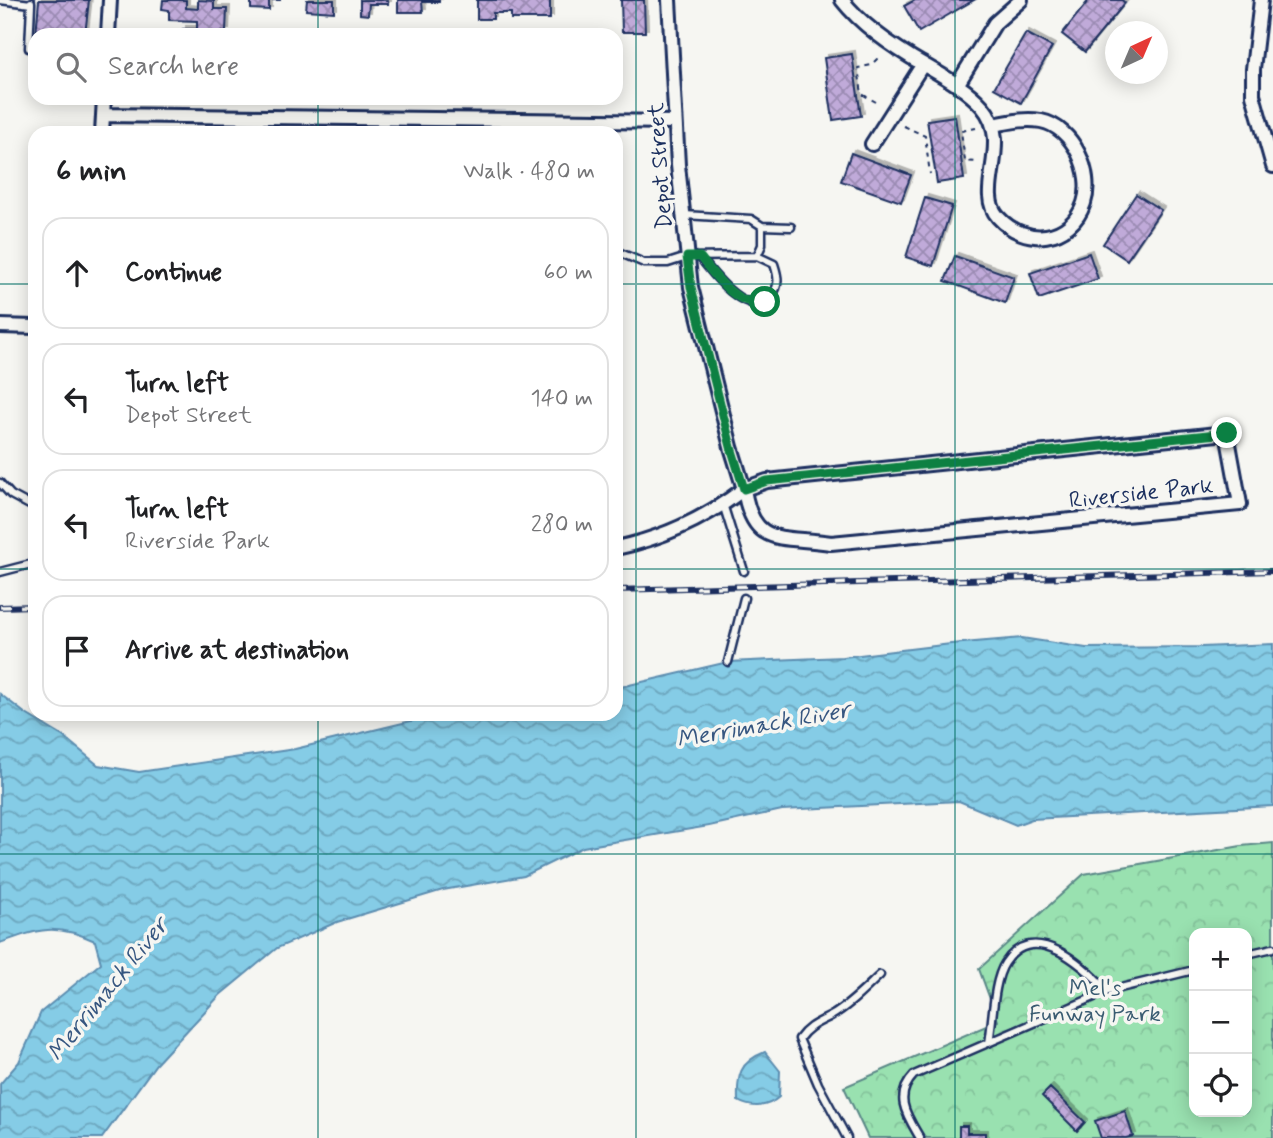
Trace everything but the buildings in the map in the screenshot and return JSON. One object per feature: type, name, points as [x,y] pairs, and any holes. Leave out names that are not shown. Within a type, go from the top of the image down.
[{"type":"street","points":[[108,28],[110,0]]},
{"type":"street","name":"Depot Street","points":[[669,0],[675,122],[684,215],[693,257],[691,287],[744,489]]},
{"type":"street","points":[[842,0],[859,20],[957,85],[982,106],[993,125],[996,150],[990,198],[992,209],[999,218],[1018,234],[1031,237],[1057,232],[1069,224],[1078,215],[1085,201],[1084,171],[1074,145],[1053,125],[1041,121],[1024,120],[993,125]]},
{"type":"street","points":[[957,85],[995,23],[1021,0]]},
{"type":"street","points":[[1261,0],[1252,83],[1255,109],[1269,138],[1273,166]]},
{"type":"street","points":[[872,144],[923,64]]},
{"type":"street","points":[[102,126],[104,105]]},
{"type":"street","points":[[103,115],[675,122]]},
{"type":"street","points":[[0,326],[28,327]]},
{"type":"street","name":"Riverside Park","points":[[1227,433],[1240,504],[831,543],[764,533],[754,524],[748,512],[744,489],[767,481],[1227,433]]},
{"type":"street","points":[[623,546],[662,535],[723,504],[744,489]]},
{"type":"lane","points":[[0,0],[32,2],[30,28]]},
{"type":"lane","points":[[684,215],[751,219],[762,226],[791,227]]},
{"type":"lane","points":[[757,256],[762,244],[762,226]]},
{"type":"lane","points":[[623,254],[644,263],[668,263],[693,257],[757,256],[774,264],[779,279],[773,294],[765,302],[755,305],[737,296],[693,257]]},
{"type":"lane","points":[[0,483],[11,495],[28,504]]},
{"type":"lane","points":[[723,504],[744,571]]},
{"type":"lane","points":[[0,572],[28,564]]},
{"type":"lane","points":[[728,662],[744,598]]},
{"type":"lane","points":[[989,1043],[999,979],[1005,963],[1017,950],[1032,944],[1045,945],[1064,954],[1108,991]]},
{"type":"lane","points":[[1252,953],[1273,948]]},
{"type":"lane","points":[[920,1138],[905,1112],[903,1097],[906,1083],[914,1076],[1108,991],[1143,985],[1189,971]]},
{"type":"lane","points":[[847,1138],[818,1084],[799,1039],[814,1023],[831,1016],[849,1003],[880,975]]},
{"type":"path","points":[[876,103],[862,94],[858,68],[871,65],[879,57]]},
{"type":"path","points":[[904,126],[925,136],[930,174]]},
{"type":"path","points":[[976,128],[961,131],[965,161],[976,162]]},
{"type":"green space","name":"Mel's Funway Park","points":[[1273,843],[1273,1138],[868,1138],[844,1087],[998,1021],[979,969],[1084,874],[1241,846]]},
{"type":"water","name":"Merrimack River","points":[[1022,638],[1086,648],[1273,644],[1273,806],[1032,819],[1016,825],[959,801],[782,810],[709,826],[583,847],[524,876],[443,890],[337,922],[277,948],[220,995],[156,1064],[102,1138],[0,1138],[0,1084],[19,1062],[41,1012],[101,963],[95,941],[69,932],[37,931],[0,943],[0,694],[28,715],[28,721],[38,721],[64,737],[98,765],[139,772],[295,749],[411,721],[623,721],[623,686],[728,662],[843,657]]},
{"type":"water","points":[[765,1052],[780,1071],[779,1097],[760,1106],[738,1101],[741,1071],[750,1060]]},
{"type":"railway","points":[[623,590],[1273,571]]},
{"type":"railway","points":[[0,607],[28,606]]},
{"type":"route","points":[[765,302],[755,305],[742,300],[713,274],[700,257],[687,257],[691,287],[744,489],[767,481],[1227,433]]}]
